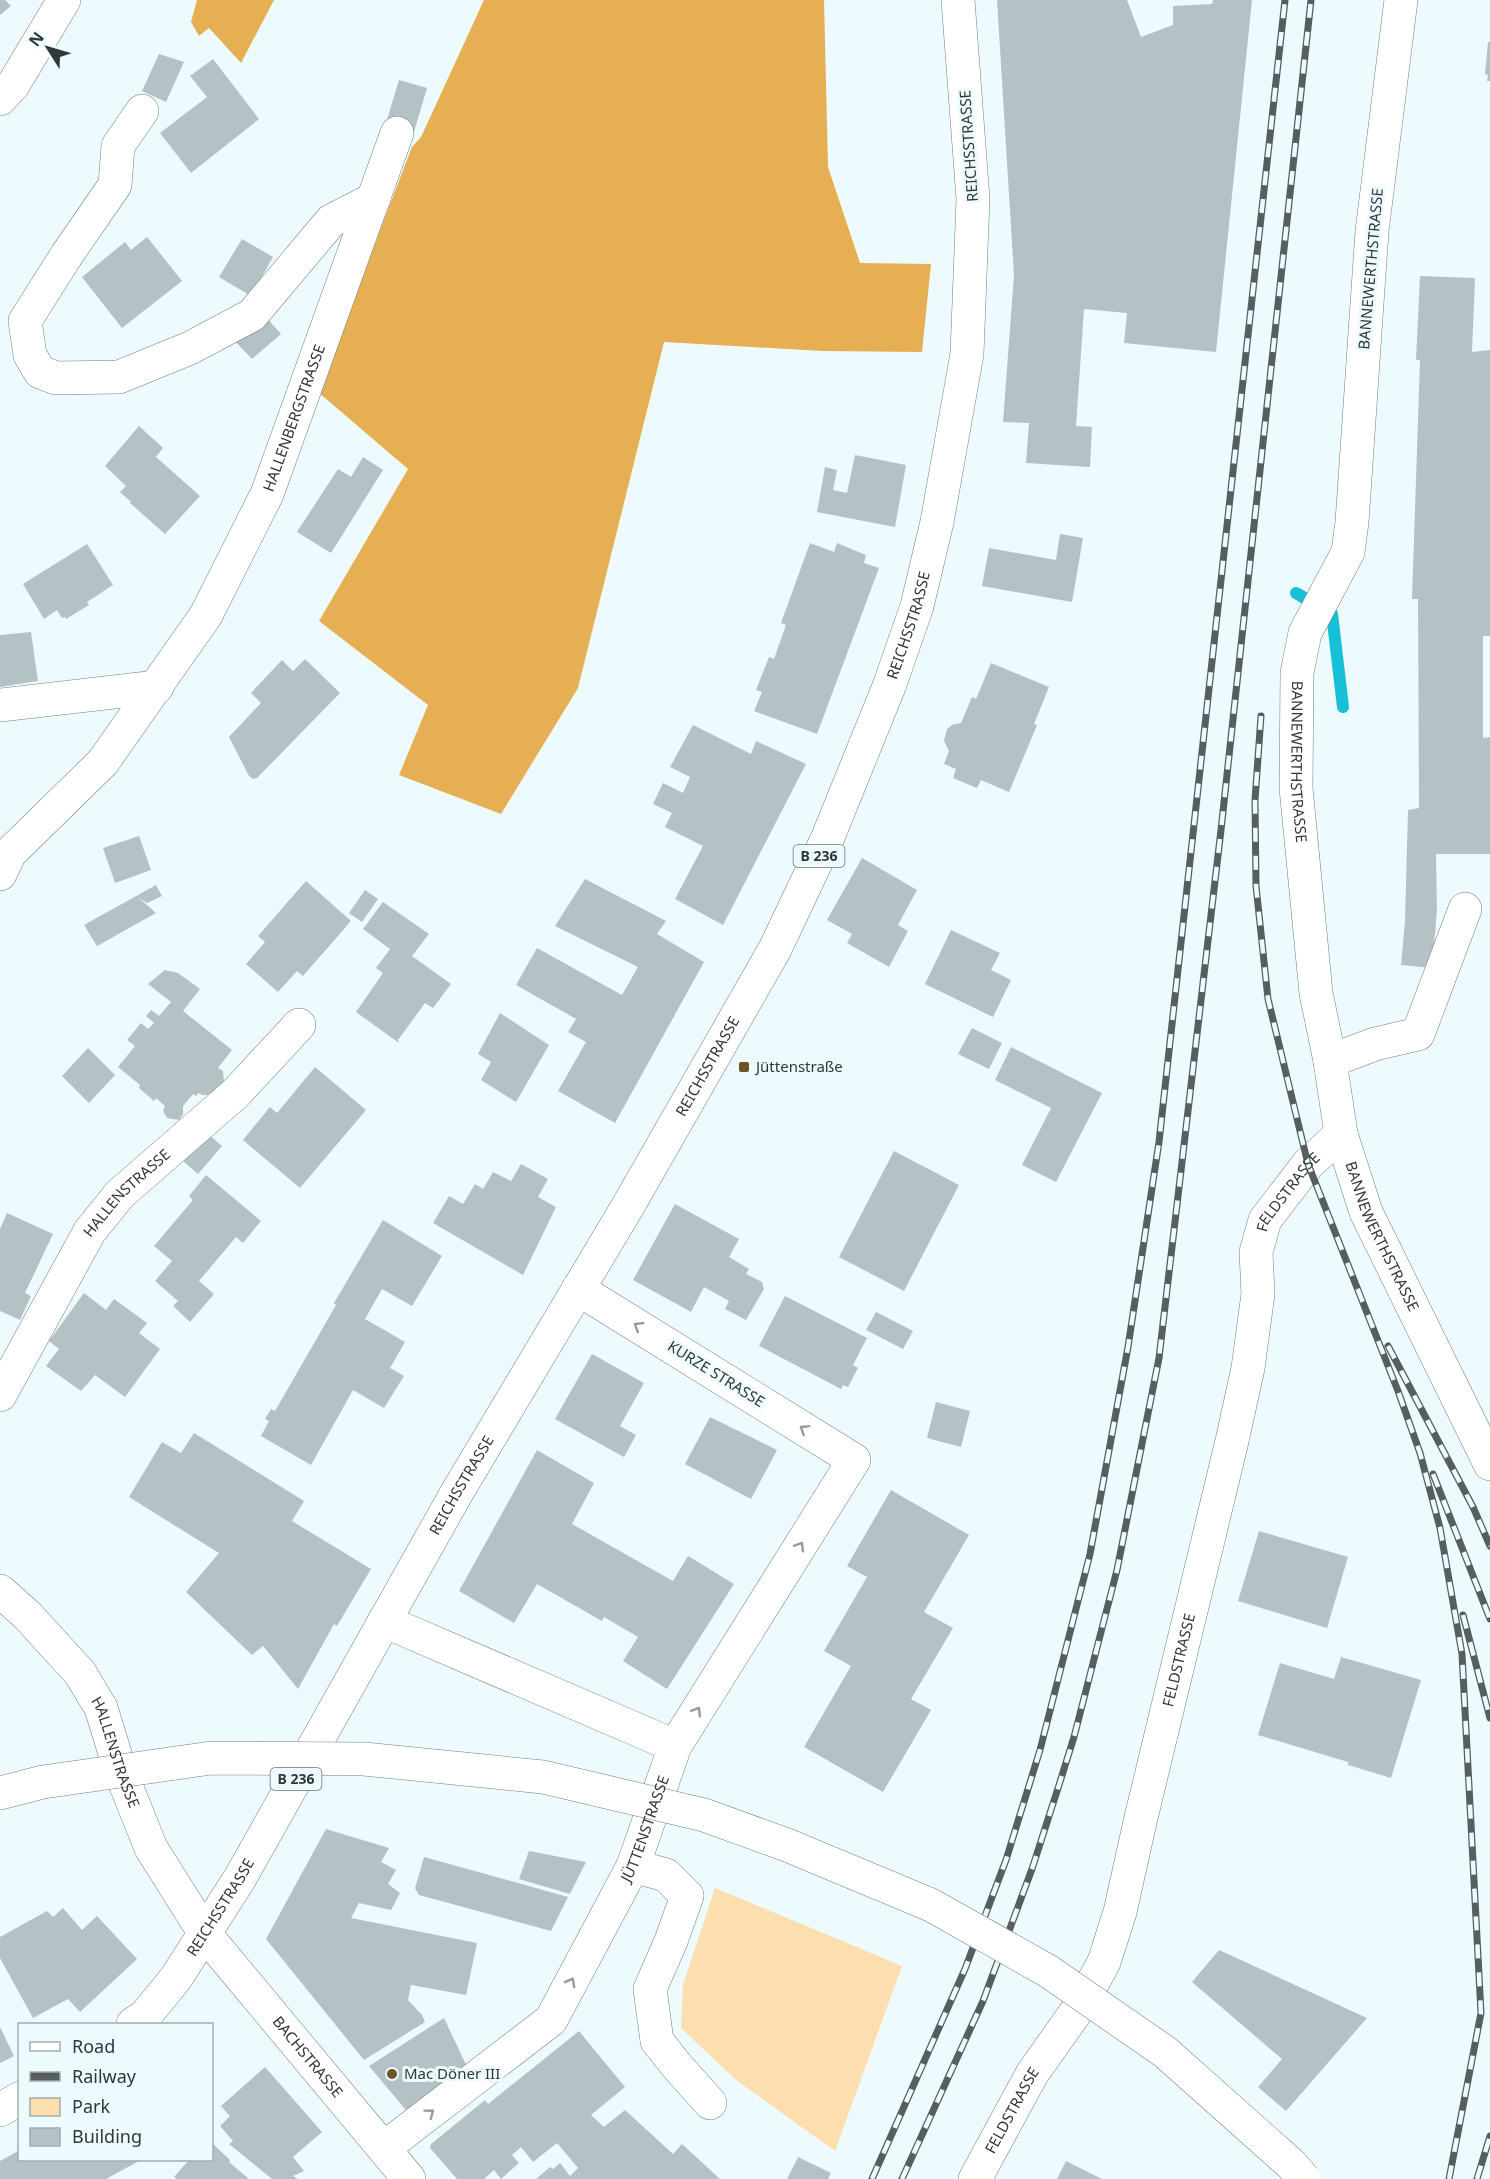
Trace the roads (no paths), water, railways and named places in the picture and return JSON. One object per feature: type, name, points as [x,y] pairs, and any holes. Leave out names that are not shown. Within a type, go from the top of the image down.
[{"type":"street","points":[[0,99],[13,85],[64,0]]},
{"type":"street","name":"REICHSSTRASSE","points":[[136,2023],[145,2016],[176,1978],[246,1868],[456,1494],[628,1206],[775,949],[828,837],[890,684],[917,606],[937,522],[967,354],[973,199],[958,0]]},
{"type":"street","name":"BANNEWERTHSTRASSE","points":[[1401,0],[1372,231],[1352,522],[1348,552],[1305,633],[1297,673],[1296,788],[1316,993],[1330,1061],[1341,1134],[1366,1212],[1490,1464]]},
{"type":"street","points":[[142,111],[118,146],[115,185],[25,321],[30,354],[40,372],[56,378],[119,377],[190,348],[252,315],[331,221],[375,199]]},
{"type":"street","name":"HALLENBERGSTRASSE","points":[[0,874],[10,853],[103,762],[206,615],[267,494],[397,133]]},
{"type":"street","points":[[0,705],[157,687]]},
{"type":"street","points":[[1330,1061],[1375,1044],[1418,1034],[1465,909]]},
{"type":"street","name":"HALLENSTRASSE","points":[[0,1395],[90,1231],[120,1194],[235,1094],[299,1025]]},
{"type":"street","name":"FELDSTRASSE","points":[[975,2179],[1032,2074],[1080,2006],[1104,1962],[1120,1912],[1248,1368],[1258,1294],[1256,1252],[1265,1220],[1308,1164],[1341,1134]]},
{"type":"street","name":"KURZE STRASSE","points":[[578,1289],[854,1460]]},
{"type":"street","name":"JÜTTENSTRASSE","points":[[384,2148],[551,2020],[633,1866],[675,1746],[854,1460]]},
{"type":"street","name":"HALLENSTRASSE","points":[[0,1591],[27,1615],[80,1673],[101,1708],[121,1773],[152,1848],[205,1935]]},
{"type":"street","points":[[384,1621],[675,1746]]},
{"type":"street","points":[[0,1793],[43,1782],[211,1758],[364,1759],[543,1777],[704,1815],[787,1845],[931,1905],[1048,1971],[1165,2052],[1292,2165],[1304,2179]]},
{"type":"street","points":[[633,1866],[666,1875],[687,1896],[650,1989],[657,2041],[710,2103]]},
{"type":"street","name":"BACHSTRASSE","points":[[205,1935],[384,2148],[406,2178]]},
{"type":"street","points":[[0,2110],[18,2099]]},
{"type":"waterway","points":[[1296,593],[1332,614],[1343,707]]},
{"type":"railway","points":[[872,2179],[965,1969],[1006,1860],[1040,1750],[1090,1554],[1128,1347],[1159,1142],[1285,0]]},
{"type":"railway","points":[[902,2179],[983,2001],[1032,1869],[1059,1785],[1074,1737],[1117,1570],[1159,1358],[1221,830],[1311,0]]},
{"type":"railway","points":[[1261,716],[1255,800],[1256,886],[1268,999],[1308,1164],[1398,1391],[1420,1453],[1440,1528],[1462,1654],[1481,2013],[1449,2179]]},
{"type":"railway","points":[[1388,1346],[1473,1507],[1490,1546]]},
{"type":"railway","points":[[1433,1474],[1490,1619]]},
{"type":"railway","points":[[1463,1615],[1490,1718]]},
{"type":"railway","points":[[1477,2179],[1490,2136]]},
{"type":"place","name":"Jüttenstraße","points":[[744,1067]]},
{"type":"place","name":"Mac Döner III","points":[[392,2074]]}]
